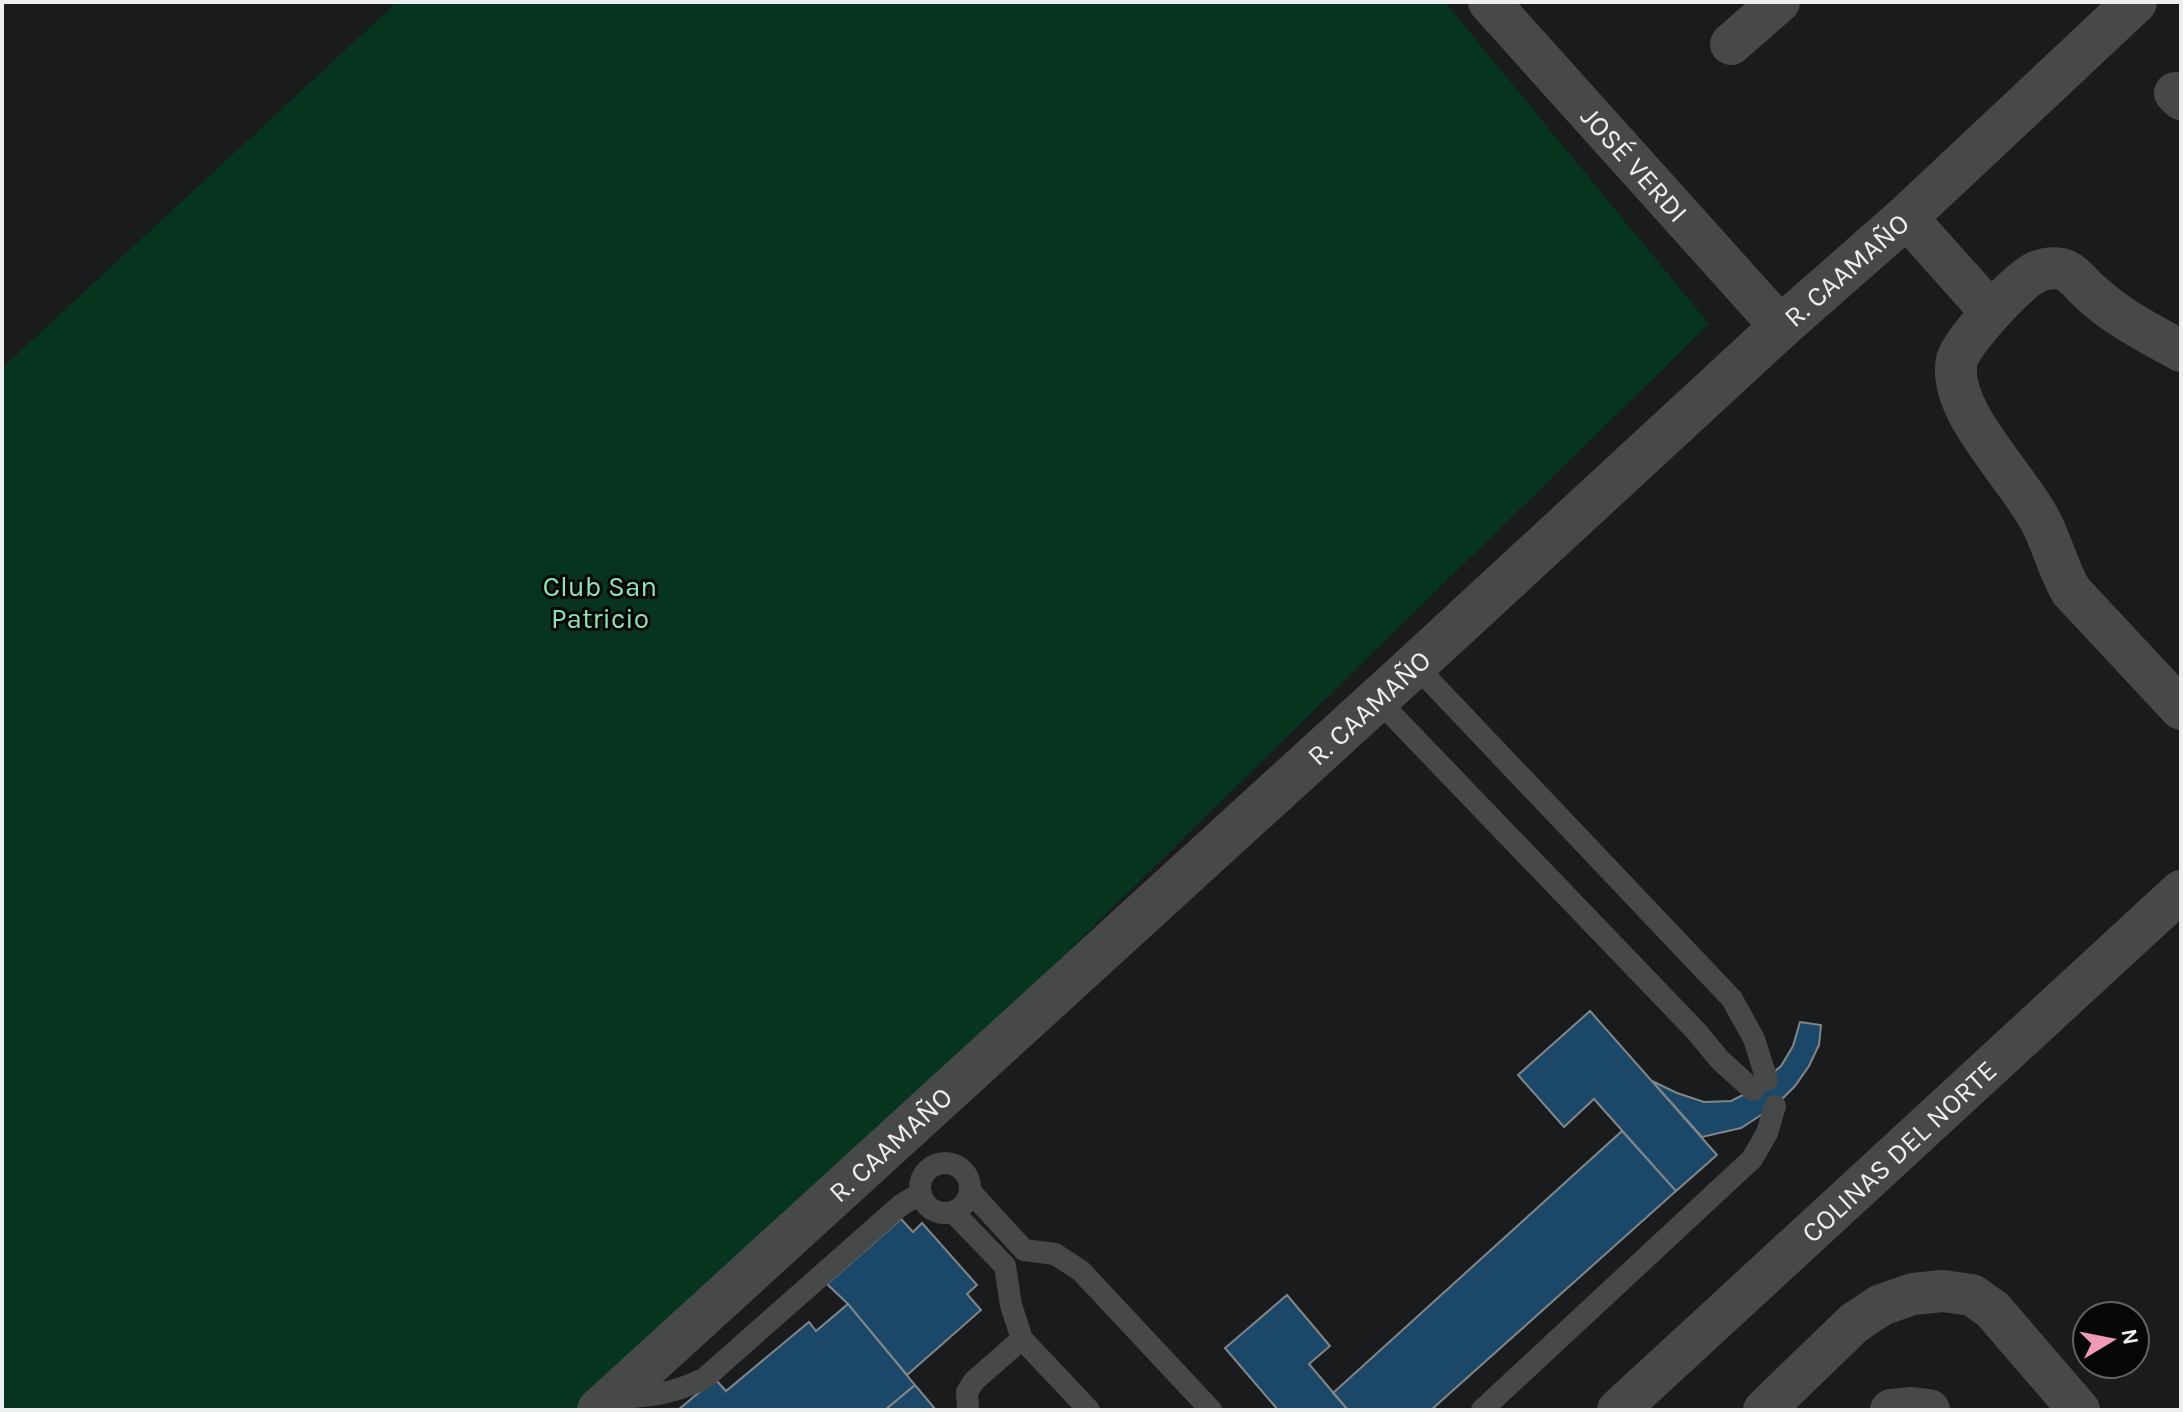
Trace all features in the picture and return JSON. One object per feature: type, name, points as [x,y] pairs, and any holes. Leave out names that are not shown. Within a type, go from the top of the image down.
[{"type":"street","name":"JOSÉ VERDI","points":[[1489,2],[1781,327]]},
{"type":"street","points":[[1731,44],[1779,2]]},
{"type":"street","name":"R. CAAMAÑO","points":[[605,1404],[1378,700],[1781,327],[1906,217],[2135,2]]},
{"type":"street","points":[[1906,217],[1991,312]]},
{"type":"street","points":[[2181,351],[2130,323],[2066,270],[2045,267],[2023,280],[1991,312],[1957,356],[1955,382],[1974,424],[2019,485],[2042,524],[2059,572],[2071,591],[2181,709]]},
{"type":"street","name":"COLINAS DEL NORTE","points":[[1618,1410],[2181,891]]},
{"type":"street","points":[[1764,1410],[1854,1323],[1881,1305],[1913,1294],[1943,1291],[1972,1295],[1993,1310],[2079,1410]]},
{"type":"street","points":[[1891,1410],[1929,1410]]},
{"type":"lane","points":[[1378,700],[1696,1031],[1720,1060],[1760,1085],[1754,1039],[1732,999],[1415,665]]},
{"type":"lane","points":[[1482,1410],[1752,1159],[1769,1118]]},
{"type":"lane","points":[[970,1191],[964,1204],[953,1212],[929,1207],[921,1193],[923,1177],[936,1165],[944,1163],[960,1168],[966,1174],[970,1191],[1024,1250],[1055,1254],[1081,1271],[1211,1410]]},
{"type":"lane","points":[[605,1404],[658,1396],[705,1378],[901,1205],[921,1193]]},
{"type":"lane","points":[[953,1212],[1005,1266],[1011,1305],[1022,1339],[1089,1410]]},
{"type":"lane","points":[[1005,1266],[1024,1250]]},
{"type":"lane","points":[[968,1410],[967,1392],[974,1381],[1022,1339]]},
{"type":"green space","name":"Club San Patricio","points":[[397,2],[1445,2],[1709,324],[599,1410],[2,1410],[2,368]]},
{"type":"building","points":[[1590,1011],[1717,1155],[1676,1191],[1594,1099],[1564,1127],[1518,1075]]},
{"type":"building","points":[[1800,1022],[1821,1025],[1819,1045],[1809,1066],[1775,1106],[1741,1128],[1702,1137],[1652,1081],[1704,1102],[1731,1101],[1753,1090],[1781,1066],[1793,1046]]},
{"type":"building","points":[[1622,1131],[1676,1191],[1431,1410],[1348,1410],[1333,1393]]},
{"type":"building","points":[[901,1219],[913,1232],[922,1223],[977,1285],[967,1294],[981,1310],[907,1375],[848,1304],[827,1284]]},
{"type":"building","points":[[1287,1295],[1330,1346],[1309,1364],[1348,1410],[1278,1410],[1225,1348]]},
{"type":"building","points":[[848,1304],[915,1385],[885,1410],[678,1410],[715,1379],[726,1391],[809,1322],[816,1331]]},
{"type":"building","points":[[915,1385],[936,1410],[885,1410]]}]
